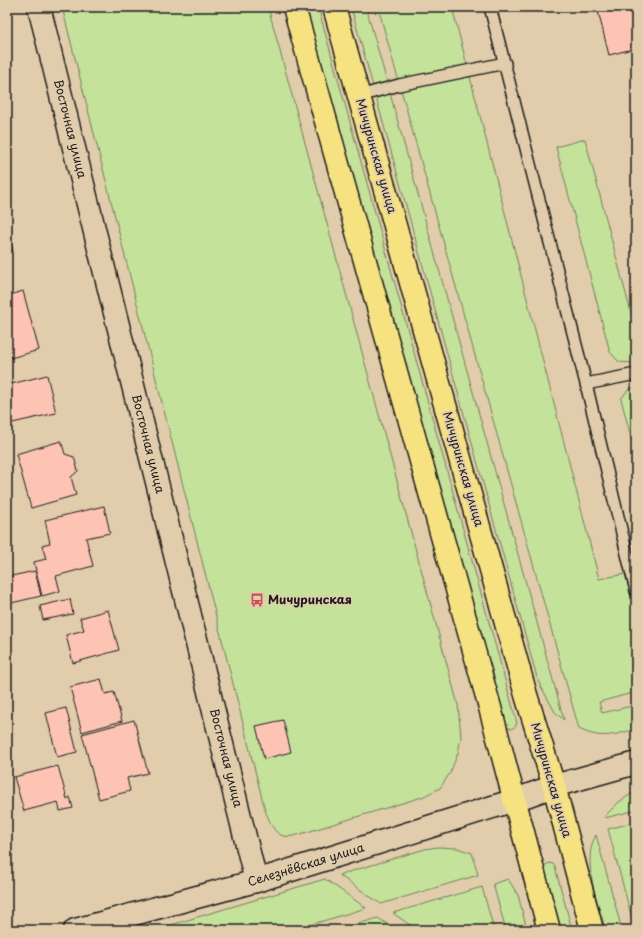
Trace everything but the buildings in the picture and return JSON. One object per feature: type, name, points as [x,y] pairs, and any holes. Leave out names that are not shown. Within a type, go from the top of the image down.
[{"type":"main road","name":"Мичуринская улица","points":[[294,7],[487,696],[534,793],[592,930]]},
{"type":"main road","name":"Мичуринская улица","points":[[334,7],[526,695],[534,793],[549,930]]},
{"type":"street","name":"Восточная улица","points":[[39,7],[256,881]]},
{"type":"street","name":"Селезнёвская улица","points":[[75,930],[256,881],[534,793],[636,763]]},
{"type":"lane","points":[[490,7],[586,384],[636,591]]},
{"type":"lane","points":[[359,96],[399,85],[505,62]]},
{"type":"lane","points":[[586,384],[636,374]]},
{"type":"green space","points":[[62,7],[268,7],[458,705],[461,737],[458,753],[450,773],[440,788],[422,797],[294,836],[280,835],[270,822],[265,810]]},
{"type":"green space","points":[[306,7],[318,7],[517,723],[515,727],[511,729],[505,726]]},
{"type":"green space","points":[[351,7],[366,7],[564,720],[555,712],[538,681]]},
{"type":"green space","points":[[378,7],[452,7],[599,579],[636,572],[636,692],[599,702],[602,713],[636,705],[636,729],[614,735],[601,735],[579,729]]},
{"type":"green space","points":[[585,139],[636,332],[636,362],[632,363],[619,362],[610,352],[556,147]]},
{"type":"green space","points":[[636,387],[636,456],[621,399],[628,390]]},
{"type":"green space","points":[[636,791],[636,810],[605,818],[605,816],[619,802]]},
{"type":"green space","points":[[636,822],[636,930],[635,930],[608,829]]},
{"type":"green space","points":[[596,835],[622,930],[606,930],[595,895],[590,869],[590,857],[592,845]]},
{"type":"green space","points":[[438,847],[457,848],[472,853],[478,875],[381,904],[339,875],[425,849]]},
{"type":"green space","points":[[549,863],[553,864],[555,867],[572,930],[560,930],[543,869],[544,866]]},
{"type":"green space","points":[[325,879],[366,908],[293,930],[154,930]]},
{"type":"green space","points":[[508,879],[518,895],[527,930],[506,930],[493,884]]},
{"type":"green space","points":[[482,887],[494,930],[417,930],[393,913]]},
{"type":"green space","points":[[378,918],[396,930],[338,930]]},
{"type":"place","name":"Мичуринская","points":[[257,600]]}]
